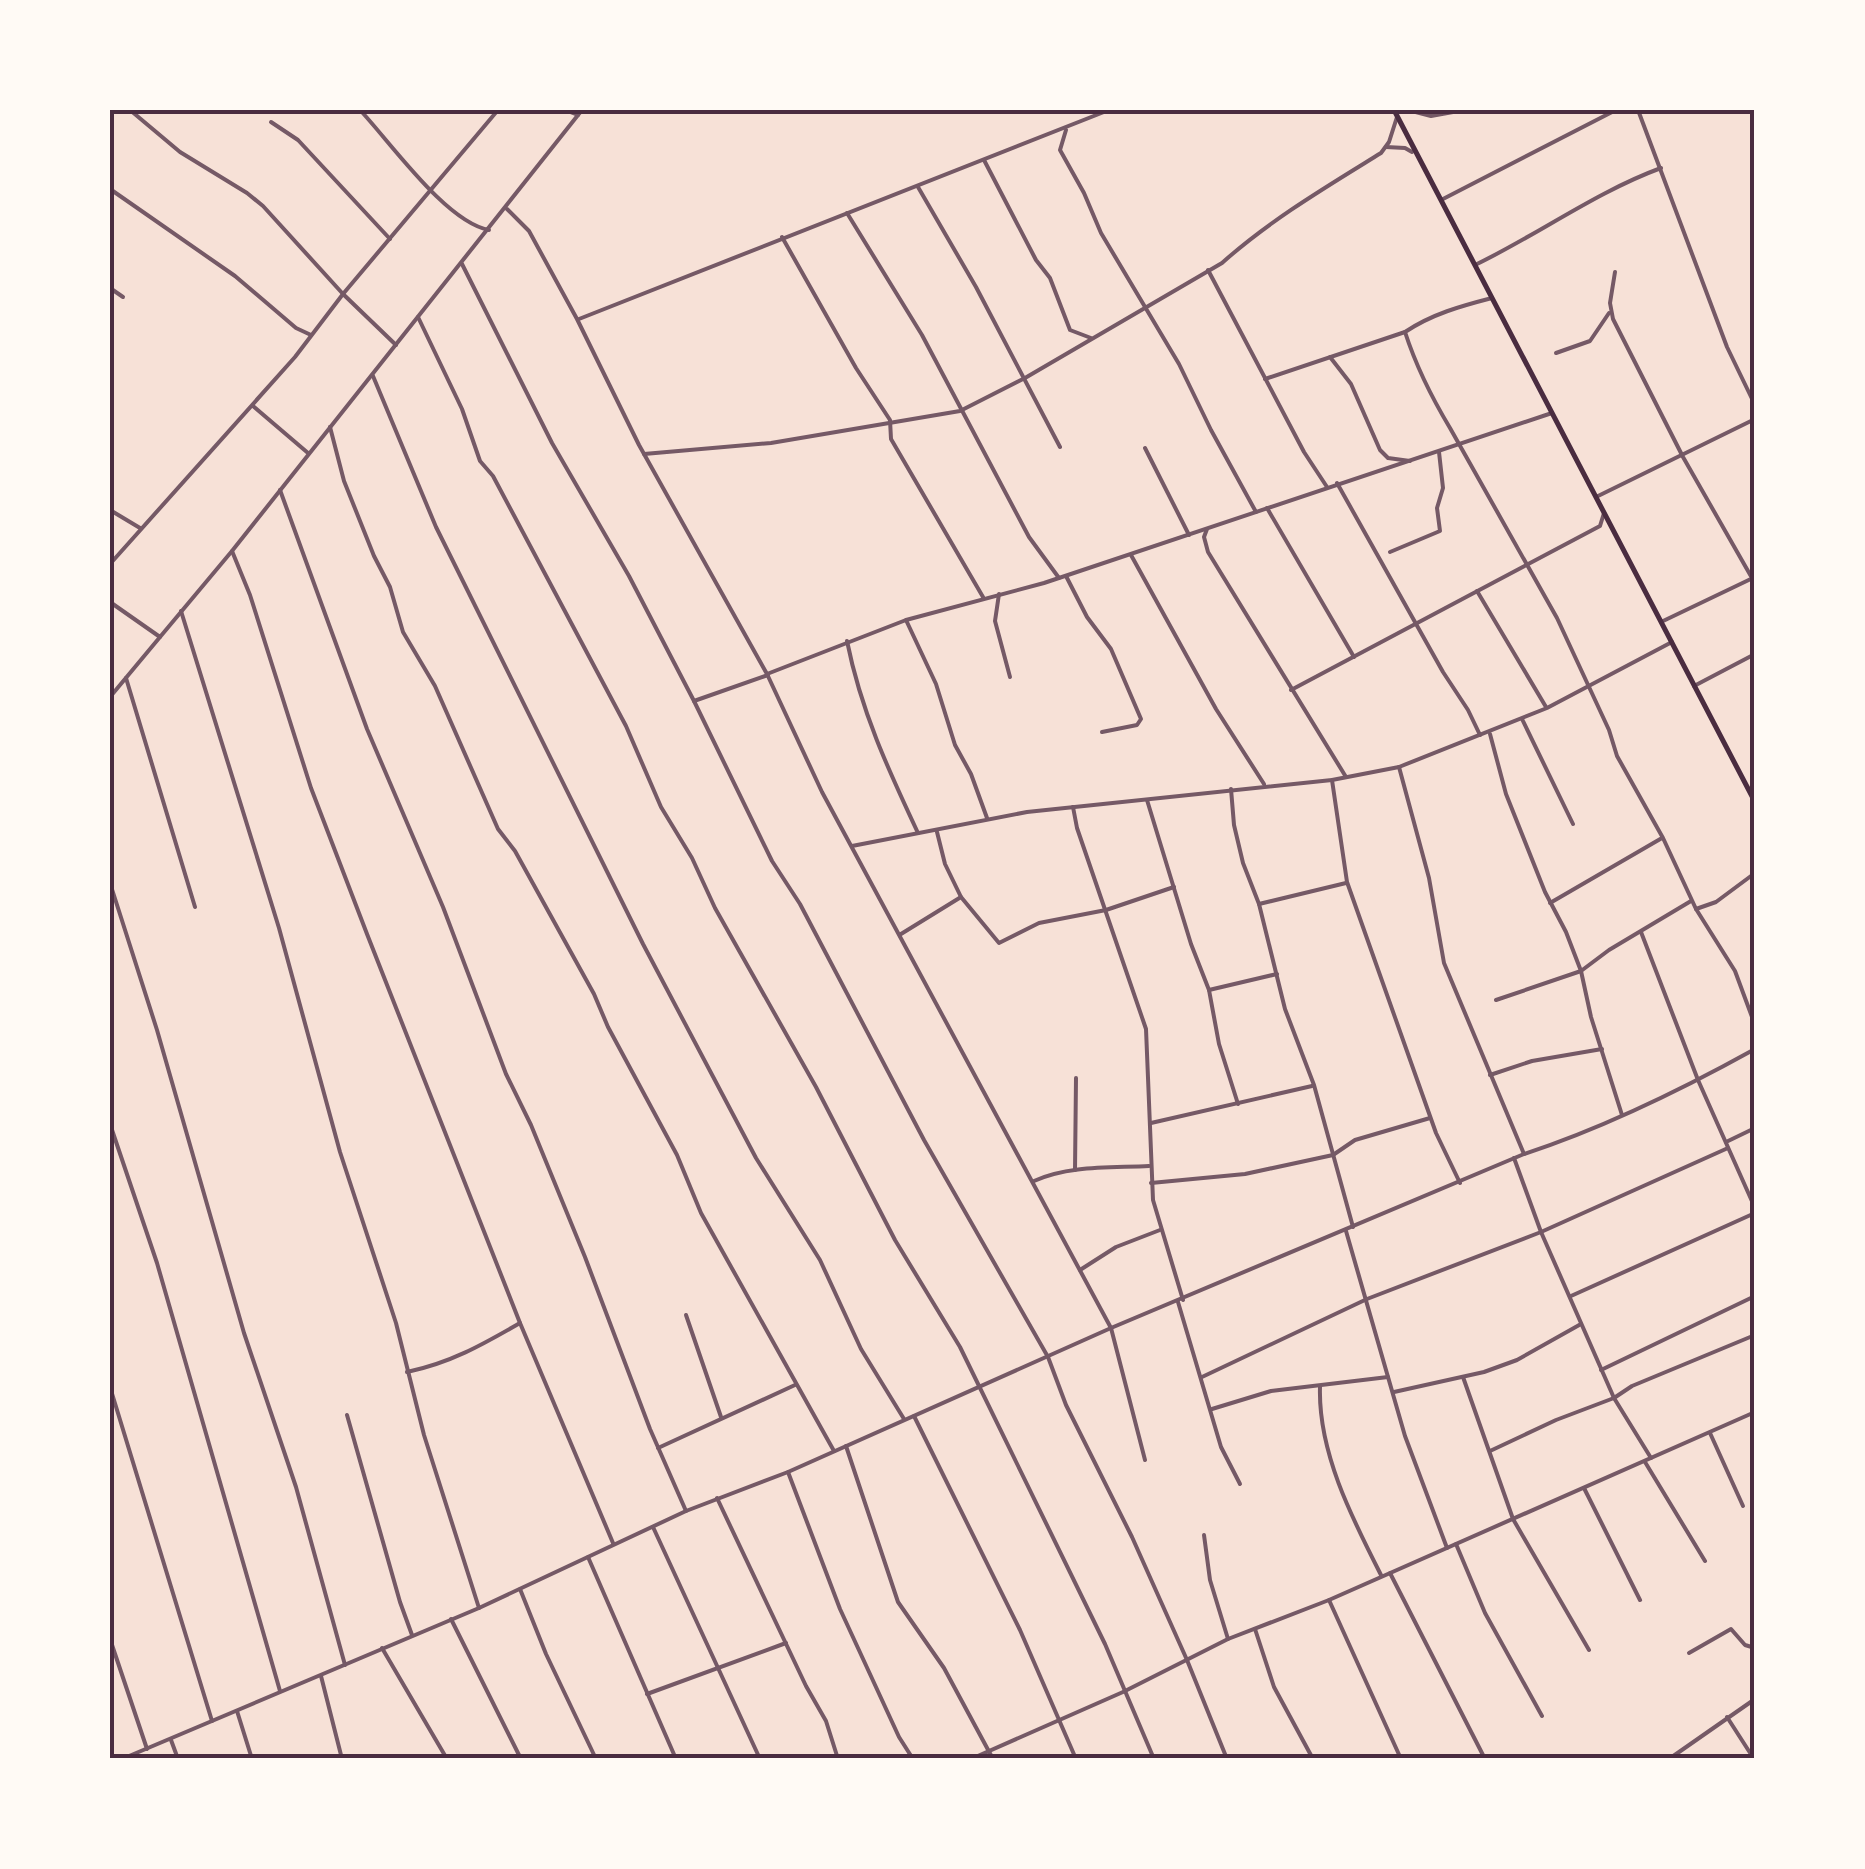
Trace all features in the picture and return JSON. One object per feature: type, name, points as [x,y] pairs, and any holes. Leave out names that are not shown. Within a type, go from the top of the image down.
[{"type":"main road","points":[[1396,113],[1755,802]]},
{"type":"street","points":[[130,110],[180,152],[255,200],[396,345]]},
{"type":"street","points":[[360,110],[466,222],[489,230]]},
{"type":"street","points":[[110,564],[253,406],[498,110]]},
{"type":"street","points":[[110,698],[232,552],[580,113],[564,110]]},
{"type":"street","points":[[577,319],[1109,110]]},
{"type":"street","points":[[1408,110],[1430,116],[1464,110]]},
{"type":"street","points":[[1441,200],[1616,110]]},
{"type":"street","points":[[1638,110],[1727,347],[1755,405]]},
{"type":"street","points":[[1386,147],[1396,113]]},
{"type":"street","points":[[271,122],[298,140],[390,239]]},
{"type":"street","points":[[1066,130],[1060,150],[1101,233],[1180,364],[1210,430],[1256,512]]},
{"type":"street","points":[[644,454],[771,444],[960,410],[1025,378],[1208,270],[1304,200],[1386,147],[1412,152]]},
{"type":"street","points":[[984,160],[1036,260],[1050,278],[1070,330],[1091,338]]},
{"type":"street","points":[[1475,265],[1536,235],[1614,188],[1661,168]]},
{"type":"street","points":[[918,187],[1060,447]]},
{"type":"street","points":[[110,189],[235,276],[296,328],[310,335]]},
{"type":"street","points":[[507,208],[529,232],[577,319],[644,454],[767,674],[822,792],[1111,1328],[1145,1460]]},
{"type":"street","points":[[847,213],[922,335],[1029,537],[1112,649],[1140,719],[1136,725],[1102,732]]},
{"type":"street","points":[[782,237],[890,420],[890,439],[983,598]]},
{"type":"street","points":[[462,264],[552,442],[694,700],[772,861],[800,904],[924,1140],[1048,1357],[1066,1405],[1186,1660],[1228,1759]]},
{"type":"street","points":[[1208,270],[1327,487]]},
{"type":"street","points":[[1556,352],[1590,341],[1610,311],[1616,272]]},
{"type":"street","points":[[110,288],[124,297]]},
{"type":"street","points":[[1265,379],[1405,332],[1432,316],[1492,298]]},
{"type":"street","points":[[1610,311],[1684,457],[1753,578],[1661,622]]},
{"type":"street","points":[[418,317],[462,410],[480,461],[493,476],[626,726],[661,807],[816,1087],[895,1240],[960,1347],[1106,1644],[1154,1759]]},
{"type":"street","points":[[1405,332],[1434,406],[1557,618],[1609,730],[1617,756],[1696,908],[1734,971],[1755,1024]]},
{"type":"street","points":[[1330,357],[1350,384],[1383,454],[1411,462]]},
{"type":"street","points":[[372,376],[436,527],[642,944],[756,1158],[820,1260],[861,1350],[904,1420]]},
{"type":"street","points":[[253,406],[308,453]]},
{"type":"street","points":[[694,700],[906,620],[1131,555],[1552,413]]},
{"type":"street","points":[[1596,497],[1755,419]]},
{"type":"street","points":[[330,427],[344,480],[390,587],[403,632],[436,686],[498,829],[515,852],[594,994],[608,1028],[677,1156],[701,1213],[834,1451]]},
{"type":"street","points":[[1145,448],[1189,535]]},
{"type":"street","points":[[1390,552],[1440,530],[1437,508],[1443,488],[1439,452]]},
{"type":"street","points":[[1338,483],[1480,737]]},
{"type":"street","points":[[280,490],[368,729],[686,1511]]},
{"type":"street","points":[[1268,508],[1354,657]]},
{"type":"street","points":[[110,510],[140,528]]},
{"type":"street","points":[[1291,690],[1600,526],[1604,513]]},
{"type":"street","points":[[1207,529],[1204,537],[1208,552],[1346,777]]},
{"type":"street","points":[[232,552],[250,595],[312,788],[520,1323],[612,1544]]},
{"type":"street","points":[[1131,555],[1216,709],[1265,785]]},
{"type":"street","points":[[1477,591],[1547,708]]},
{"type":"street","points":[[999,594],[995,621],[1010,677]]},
{"type":"street","points":[[110,602],[160,637]]},
{"type":"street","points":[[181,611],[280,928],[357,1208],[396,1323],[424,1435],[478,1608]]},
{"type":"street","points":[[906,620],[936,684],[955,745],[988,820]]},
{"type":"street","points":[[847,641],[856,690],[873,737],[918,835]]},
{"type":"street","points":[[852,846],[1073,807],[1332,780],[1399,768],[1547,708],[1672,642]]},
{"type":"street","points":[[1694,686],[1755,654]]},
{"type":"street","points":[[126,678],[194,907]]},
{"type":"street","points":[[1522,719],[1574,824]]},
{"type":"street","points":[[1490,734],[1506,794],[1581,971],[1622,1114]]},
{"type":"street","points":[[1399,768],[1429,878],[1444,963],[1524,1154]]},
{"type":"street","points":[[1332,780],[1347,882],[1430,1118],[1460,1183]]},
{"type":"street","points":[[1231,790],[1243,862],[1259,904],[1285,1009],[1314,1086],[1353,1228]]},
{"type":"street","points":[[1147,800],[1209,990],[1238,1104]]},
{"type":"street","points":[[1073,807],[1146,1028],[1151,1183],[1160,1230],[1222,1448],[1240,1484]]},
{"type":"street","points":[[938,832],[945,864],[961,897],[1000,943],[1038,924],[1106,910],[1174,887]]},
{"type":"street","points":[[1550,904],[1662,838]]},
{"type":"street","points":[[1696,908],[1716,902],[1755,873]]},
{"type":"street","points":[[1259,904],[1347,882]]},
{"type":"street","points":[[110,883],[168,1066],[244,1333],[296,1487],[344,1664]]},
{"type":"street","points":[[900,935],[961,897]]},
{"type":"street","points":[[1496,1000],[1581,971],[1692,900]]},
{"type":"street","points":[[1571,1296],[1755,1210],[1698,1080],[1641,932]]},
{"type":"street","points":[[1209,990],[1278,974]]},
{"type":"street","points":[[1489,1075],[1532,1061],[1602,1048]]},
{"type":"street","points":[[122,1759],[478,1608],[686,1511],[788,1472],[1111,1328],[1622,1114],[1755,1049]]},
{"type":"street","points":[[1075,1170],[1076,1078]]},
{"type":"street","points":[[1151,1124],[1314,1086]]},
{"type":"street","points":[[1151,1183],[1245,1174],[1333,1155],[1355,1140],[1430,1118]]},
{"type":"street","points":[[110,1124],[157,1263],[280,1691]]},
{"type":"street","points":[[1202,1377],[1366,1299],[1540,1232],[1727,1145],[1755,1128]]},
{"type":"street","points":[[1514,1158],[1540,1232],[1614,1398],[1704,1561]]},
{"type":"street","points":[[1034,1181],[1052,1173],[1075,1170],[1150,1166]]},
{"type":"street","points":[[1080,1270],[1116,1247],[1160,1230]]},
{"type":"street","points":[[1346,1231],[1405,1436],[1447,1548]]},
{"type":"street","points":[[1601,1370],[1755,1296]]},
{"type":"street","points":[[686,1315],[721,1417]]},
{"type":"street","points":[[407,1372],[466,1355],[520,1323]]},
{"type":"street","points":[[1393,1392],[1517,1360],[1581,1324]]},
{"type":"street","points":[[1488,1452],[1755,1335]]},
{"type":"street","points":[[1211,1410],[1270,1391],[1388,1376]]},
{"type":"street","points":[[1463,1376],[1513,1519],[1590,1650]]},
{"type":"street","points":[[658,1448],[796,1384]]},
{"type":"street","points":[[1320,1386],[1322,1424],[1340,1484],[1382,1576]]},
{"type":"street","points":[[110,1387],[212,1721]]},
{"type":"street","points":[[971,1759],[1123,1692],[1228,1639],[1329,1600],[1755,1412]]},
{"type":"street","points":[[347,1415],[412,1635]]},
{"type":"street","points":[[914,1416],[1020,1630],[1076,1759]]},
{"type":"street","points":[[1710,1432],[1743,1506]]},
{"type":"street","points":[[846,1446],[898,1602],[936,1655],[993,1759]]},
{"type":"street","points":[[788,1472],[840,1609],[913,1759]]},
{"type":"street","points":[[1584,1488],[1640,1600]]},
{"type":"street","points":[[717,1498],[826,1720],[838,1759]]},
{"type":"street","points":[[653,1527],[760,1759]]},
{"type":"street","points":[[1204,1535],[1210,1580],[1228,1639]]},
{"type":"street","points":[[1456,1544],[1485,1613],[1542,1716]]},
{"type":"street","points":[[588,1557],[676,1759]]},
{"type":"street","points":[[1390,1573],[1485,1759]]},
{"type":"street","points":[[520,1589],[596,1759]]},
{"type":"street","points":[[1329,1600],[1401,1759]]},
{"type":"street","points":[[451,1619],[520,1759]]},
{"type":"street","points":[[1256,1629],[1274,1687],[1313,1759]]},
{"type":"street","points":[[1689,1653],[1731,1629],[1745,1645],[1755,1648]]},
{"type":"street","points":[[110,1640],[147,1749]]},
{"type":"street","points":[[647,1694],[786,1643]]},
{"type":"street","points":[[382,1648],[447,1759]]},
{"type":"street","points":[[321,1674],[342,1759]]},
{"type":"street","points":[[1669,1759],[1755,1699]]},
{"type":"street","points":[[236,1710],[252,1759]]},
{"type":"street","points":[[1727,1717],[1754,1759]]},
{"type":"street","points":[[170,1738],[178,1759]]}]
